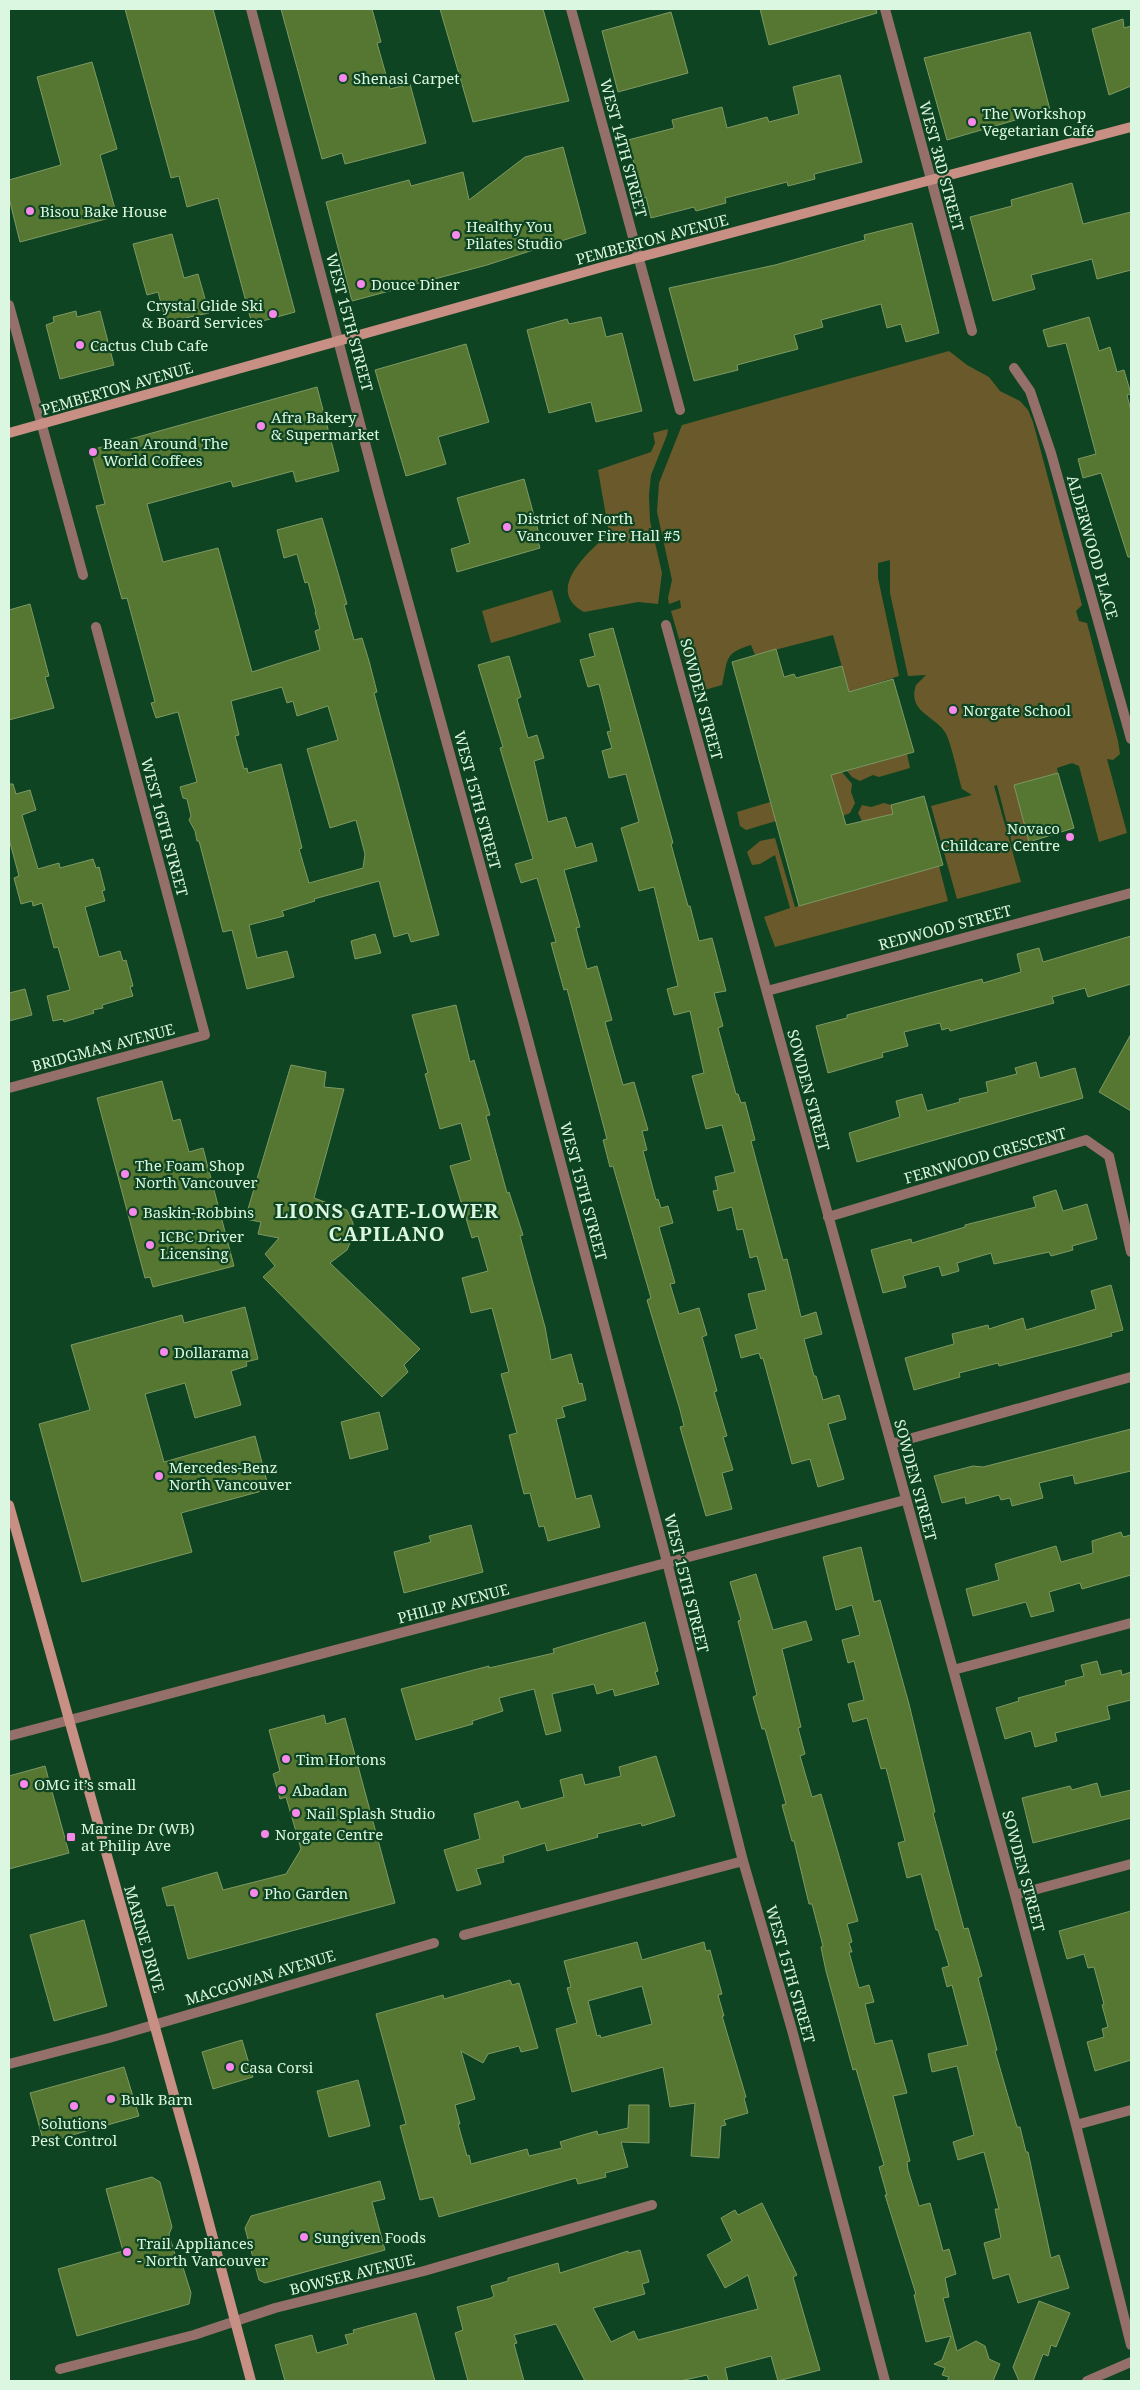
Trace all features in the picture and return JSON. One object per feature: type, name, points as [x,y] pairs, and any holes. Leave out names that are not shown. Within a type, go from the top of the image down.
[{"type":"street","name":"WEST 15TH STREET","points":[[251,9],[340,341],[379,496],[522,1017],[668,1562],[744,1861],[807,2085],[886,2381]]},
{"type":"street","name":"WEST 14TH STREET","points":[[571,9],[637,258],[680,410]]},
{"type":"street","name":"WEST 3RD STREET","points":[[885,9],[972,331]]},
{"type":"street","name":"PEMBERTON AVENUE","points":[[9,433],[637,258],[1131,127]]},
{"type":"street","points":[[9,304],[83,575]]},
{"type":"street","name":"ALDERWOOD PLACE","points":[[1014,368],[1030,391],[1051,454],[1131,739]]},
{"type":"street","name":"SOWDEN STREET","points":[[666,625],[1015,1895],[1076,2125],[1131,2345]]},
{"type":"street","name":"WEST 16TH STREET","points":[[96,627],[205,1035]]},
{"type":"street","name":"REDWOOD STREET","points":[[767,991],[1131,893]]},
{"type":"street","name":"BRIDGMAN AVENUE","points":[[9,1088],[205,1035]]},
{"type":"street","name":"FERNWOOD CRESCENT","points":[[828,1217],[1086,1140],[1109,1156],[1131,1252]]},
{"type":"street","points":[[891,1444],[1131,1377]]},
{"type":"street","name":"PHILIP AVENUE","points":[[9,1736],[905,1500]]},
{"type":"street","name":"MARINE DRIVE","points":[[9,1505],[154,2024],[251,2381]]},
{"type":"street","points":[[953,1670],[1131,1622]]},
{"type":"street","points":[[464,1935],[744,1861]]},
{"type":"street","points":[[1015,1895],[1131,1864]]},
{"type":"street","name":"MACGOWAN AVENUE","points":[[9,2064],[434,1943]]},
{"type":"street","points":[[1076,2125],[1131,2110]]},
{"type":"street","name":"BOWSER AVENUE","points":[[60,2369],[194,2335],[275,2308],[424,2271],[652,2205]]},
{"type":"street","points":[[1087,2381],[1131,2362]]},
{"type":"shaded area","points":[[949,351],[967,365],[989,377],[1000,391],[1020,401],[1028,410],[1033,422],[1082,605],[1076,611],[1079,621],[1087,623],[1118,741],[1120,754],[1113,760],[1107,759],[1127,833],[1099,842],[1079,766],[1072,763],[1057,768],[1058,773],[1014,785],[1029,842],[1013,847],[997,785],[994,786],[1021,882],[957,899],[931,806],[972,795],[962,789],[945,732],[941,726],[923,713],[915,701],[916,685],[926,675],[908,676],[890,593],[890,560],[878,563],[878,578],[899,676],[849,692],[833,635],[755,655],[751,645],[742,648],[729,658],[722,685],[701,691],[698,682],[692,684],[671,611],[681,608],[680,600],[669,604],[668,598],[672,580],[657,512],[659,483],[682,425]]},
{"type":"shaded area","points":[[668,429],[651,475],[649,495],[650,521],[662,573],[658,604],[638,602],[584,612],[573,603],[568,593],[569,582],[582,560],[609,533],[598,470],[651,452],[655,443],[653,433]]},
{"type":"shaded area","points":[[552,590],[561,622],[491,643],[482,611]]},
{"type":"shaded area","points":[[907,754],[910,768],[879,777],[873,775],[860,781],[852,777],[847,771]]},
{"type":"shaded area","points":[[842,772],[852,784],[851,792],[855,803],[850,813],[843,816],[831,775]]},
{"type":"shaded area","points":[[770,802],[776,821],[746,830],[740,826],[737,812]]},
{"type":"shaded area","points":[[884,803],[891,805],[901,841],[862,821],[858,813],[862,805],[871,807]]},
{"type":"shaded area","points":[[775,838],[795,907],[939,866],[948,901],[775,947],[764,917],[790,908],[775,855],[760,864],[752,865],[747,852],[760,841]]},
{"type":"building","points":[[125,9],[213,9],[295,312],[252,324],[218,198],[187,207],[179,176],[171,178]]},
{"type":"building","points":[[281,9],[372,9],[381,42],[377,43],[390,89],[410,84],[426,143],[345,164],[342,153],[322,159]]},
{"type":"building","points":[[440,9],[543,9],[569,101],[473,122]]},
{"type":"building","points":[[760,9],[876,9],[877,13],[769,45]]},
{"type":"building","points":[[671,12],[688,73],[618,92],[602,31]]},
{"type":"building","points":[[1123,19],[1124,28],[1131,26],[1131,86],[1109,95],[1092,29]]},
{"type":"building","points":[[1030,32],[1050,110],[947,140],[924,58]]},
{"type":"building","points":[[92,62],[117,149],[100,155],[117,216],[20,242],[9,198],[9,180],[61,165],[37,77]]},
{"type":"building","points":[[840,75],[862,162],[814,174],[815,179],[788,186],[787,182],[725,198],[726,203],[696,211],[694,207],[651,218],[646,197],[643,198],[628,140],[674,128],[672,120],[722,107],[727,128],[767,117],[769,122],[799,114],[793,87]]},
{"type":"building","points":[[563,147],[586,233],[487,265],[352,301],[326,202],[409,180],[411,186],[463,172],[469,200],[525,157]]},
{"type":"building","points":[[1072,183],[1083,224],[1131,212],[1131,270],[1097,279],[1092,259],[1031,275],[1035,289],[993,301],[970,217],[1012,206],[1011,200]]},
{"type":"building","points":[[912,223],[939,333],[906,342],[901,324],[887,328],[881,304],[821,320],[823,327],[794,335],[798,349],[737,365],[738,370],[694,381],[669,288],[775,265],[865,240],[864,235]]},
{"type":"building","points":[[172,234],[184,278],[198,274],[209,313],[166,322],[158,292],[147,295],[133,244]]},
{"type":"building","name":"Cactus Club Cafe","points":[[76,311],[77,317],[100,311],[114,365],[60,379],[46,325],[54,322],[53,317]]},
{"type":"building","points":[[601,317],[606,337],[622,333],[642,411],[596,422],[591,402],[549,413],[527,330],[567,319],[569,324]]},
{"type":"building","points":[[1089,317],[1099,351],[1110,347],[1117,372],[1124,370],[1131,394],[1127,395],[1131,411],[1131,557],[1128,557],[1101,473],[1083,478],[1078,459],[1096,454],[1066,343],[1048,347],[1043,330]]},
{"type":"building","points":[[466,344],[489,422],[438,437],[446,464],[406,476],[375,370]]},
{"type":"building","points":[[317,387],[339,471],[296,482],[293,471],[233,487],[231,481],[147,504],[163,562],[218,548],[252,672],[320,650],[315,631],[320,629],[308,582],[305,583],[297,554],[284,558],[277,530],[322,518],[347,604],[344,605],[354,640],[362,638],[369,661],[377,692],[374,693],[439,935],[411,942],[408,933],[394,937],[379,881],[314,899],[315,901],[282,911],[284,916],[249,925],[257,958],[287,951],[294,977],[247,989],[232,930],[223,932],[199,841],[197,841],[195,831],[189,820],[191,816],[187,799],[183,798],[180,787],[197,782],[178,712],[156,718],[151,703],[155,702],[127,598],[122,599],[96,506],[105,504],[91,450]],"holes":[[[282,687],[287,703],[293,701],[297,716],[328,706],[338,740],[307,749],[330,828],[356,820],[365,854],[363,868],[309,883],[299,849],[302,848],[281,764],[248,773],[247,768],[244,769],[235,736],[239,735],[231,701]]]},
{"type":"building","name":"District of North Vancouver Fire Hall #5","points":[[524,479],[539,534],[536,535],[540,548],[457,572],[451,549],[470,543],[457,498]]},
{"type":"building","points":[[30,604],[49,676],[45,677],[54,708],[9,720],[9,610]]},
{"type":"building","points":[[613,628],[699,941],[712,938],[726,991],[714,993],[723,1026],[718,1028],[736,1094],[738,1094],[741,1103],[745,1102],[755,1140],[751,1141],[783,1260],[787,1259],[801,1317],[816,1312],[822,1334],[804,1339],[814,1376],[816,1376],[823,1400],[839,1395],[846,1419],[828,1424],[844,1479],[818,1487],[810,1459],[792,1464],[763,1358],[761,1359],[759,1353],[741,1358],[735,1335],[757,1329],[748,1294],[766,1290],[757,1256],[750,1258],[743,1229],[737,1230],[732,1207],[718,1211],[713,1191],[718,1190],[715,1177],[735,1172],[722,1125],[706,1129],[692,1076],[704,1073],[690,1011],[674,1015],[667,989],[678,986],[654,887],[639,891],[621,828],[639,822],[626,774],[609,778],[602,751],[612,748],[607,732],[611,731],[599,684],[588,687],[580,660],[595,656],[589,634]]},
{"type":"building","points":[[776,649],[784,677],[794,674],[796,678],[842,666],[849,692],[893,679],[914,752],[831,775],[846,825],[893,814],[891,805],[924,796],[943,865],[799,906],[732,662]]},
{"type":"building","points":[[509,656],[521,697],[517,699],[528,738],[537,735],[544,758],[534,761],[548,822],[566,817],[576,848],[592,843],[597,861],[564,870],[580,927],[576,928],[587,969],[597,966],[612,1020],[605,1022],[623,1085],[634,1082],[648,1130],[642,1131],[647,1150],[643,1151],[656,1200],[658,1199],[661,1208],[668,1206],[673,1223],[659,1227],[675,1283],[670,1284],[679,1314],[699,1308],[707,1335],[702,1337],[717,1391],[714,1392],[727,1436],[723,1437],[733,1470],[722,1473],[732,1509],[706,1516],[680,1427],[684,1426],[680,1410],[647,1300],[651,1298],[613,1166],[610,1167],[603,1140],[607,1139],[567,989],[564,990],[551,943],[556,942],[537,878],[521,883],[515,864],[533,859],[500,748],[503,747],[478,665]]},
{"type":"building","name":"Novaco Childcare Centre","points":[[1058,773],[1074,828],[1029,842],[1014,785]]},
{"type":"building","points":[[9,784],[13,784],[16,794],[30,790],[36,810],[22,815],[38,869],[59,863],[60,868],[93,859],[96,868],[99,867],[105,890],[102,891],[105,901],[85,907],[99,957],[120,951],[123,961],[126,960],[133,986],[130,987],[133,996],[102,1005],[103,1008],[93,1010],[94,1013],[64,1022],[63,1019],[53,1021],[47,996],[70,990],[58,947],[54,948],[42,903],[33,906],[32,901],[21,904],[14,878],[19,876],[9,839]]},
{"type":"building","points":[[375,934],[381,953],[355,959],[351,941]]},
{"type":"building","points":[[1131,936],[1131,984],[1088,997],[1085,988],[1052,997],[1054,1003],[950,1031],[949,1028],[942,1030],[940,1023],[904,1032],[908,1046],[882,1053],[883,1057],[828,1073],[816,1026],[847,1018],[847,1015],[982,979],[983,983],[1021,972],[1017,954],[1039,948],[1043,962]]},
{"type":"building","points":[[25,989],[32,1015],[9,1021],[9,993]]},
{"type":"building","points":[[456,1005],[470,1062],[474,1060],[490,1115],[486,1116],[507,1193],[509,1192],[523,1235],[520,1236],[545,1327],[551,1360],[571,1354],[579,1384],[582,1383],[586,1400],[562,1407],[565,1417],[556,1419],[576,1499],[591,1495],[600,1527],[548,1541],[544,1526],[539,1527],[530,1493],[524,1494],[509,1435],[517,1433],[501,1374],[509,1372],[492,1308],[471,1313],[462,1278],[488,1271],[478,1236],[472,1238],[450,1166],[471,1160],[461,1123],[440,1129],[425,1074],[428,1073],[412,1015]]},
{"type":"building","points":[[1131,1034],[1131,1111],[1099,1092]]},
{"type":"building","points":[[1036,1062],[1040,1078],[1075,1068],[1083,1098],[857,1162],[849,1133],[900,1117],[896,1101],[922,1094],[927,1111],[960,1102],[959,1099],[988,1092],[986,1082],[1017,1074],[1015,1068]]},
{"type":"building","points":[[291,1065],[326,1072],[324,1087],[344,1089],[314,1198],[347,1210],[353,1223],[353,1236],[347,1250],[330,1263],[420,1349],[404,1365],[408,1372],[382,1397],[263,1277],[275,1266],[265,1254],[279,1238],[258,1234],[261,1222],[245,1219]]},
{"type":"building","points":[[162,1081],[173,1121],[180,1119],[189,1152],[203,1148],[234,1266],[153,1287],[150,1277],[145,1278],[97,1098]]},
{"type":"building","points":[[1056,1190],[1063,1211],[1087,1204],[1097,1239],[1072,1246],[1073,1250],[1051,1256],[1049,1252],[994,1264],[991,1253],[957,1263],[959,1271],[942,1276],[939,1266],[903,1276],[906,1287],[883,1293],[871,1250],[911,1239],[912,1243],[965,1227],[965,1225],[1036,1207],[1033,1197]]},
{"type":"building","points":[[1111,1285],[1123,1330],[1111,1333],[1112,1336],[999,1366],[998,1363],[959,1373],[960,1377],[914,1390],[905,1358],[954,1344],[952,1334],[988,1325],[989,1329],[1023,1318],[1026,1330],[1096,1309],[1091,1291]]},
{"type":"building","name":"Mercedes-Benz North Vancouver","points":[[245,1307],[258,1359],[246,1362],[247,1366],[231,1371],[241,1405],[195,1418],[185,1383],[145,1394],[164,1462],[255,1436],[269,1489],[181,1513],[192,1552],[82,1582],[39,1424],[90,1410],[71,1345],[182,1315],[184,1323]]},
{"type":"building","points":[[379,1412],[388,1449],[350,1459],[341,1422]]},
{"type":"building","points":[[1131,1429],[1131,1471],[1075,1484],[1073,1475],[1039,1483],[1043,1498],[1012,1506],[1010,1498],[1001,1500],[999,1495],[966,1504],[965,1497],[942,1503],[934,1476],[973,1466],[983,1467]]},
{"type":"building","points":[[471,1525],[483,1572],[404,1593],[394,1552],[431,1542],[429,1536]]},
{"type":"building","points":[[1121,1532],[1123,1537],[1131,1535],[1131,1575],[1082,1589],[1080,1583],[1049,1592],[1054,1611],[1031,1617],[1026,1602],[973,1616],[966,1589],[999,1580],[995,1564],[1056,1546],[1061,1562],[1093,1553],[1092,1541]]},
{"type":"building","points":[[861,1547],[874,1602],[880,1600],[909,1704],[935,1812],[933,1813],[964,1929],[968,1928],[982,1976],[978,1978],[997,2050],[995,2051],[1017,2127],[1020,2127],[1026,2152],[1028,2152],[1051,2258],[1059,2255],[1069,2288],[1018,2303],[1009,2274],[993,2279],[984,2243],[1001,2238],[995,2209],[999,2209],[984,2152],[958,2160],[953,2142],[974,2135],[957,2066],[932,2072],[928,2054],[968,2045],[952,1985],[947,1987],[942,1968],[949,1966],[938,1930],[936,1930],[921,1874],[907,1878],[898,1843],[905,1841],[886,1768],[881,1769],[867,1718],[853,1722],[848,1704],[864,1700],[854,1661],[848,1663],[842,1640],[860,1635],[852,1605],[836,1610],[823,1557]]},
{"type":"building","points":[[756,1574],[773,1630],[806,1621],[812,1640],[782,1649],[801,1727],[798,1728],[805,1754],[800,1756],[812,1797],[821,1794],[858,1921],[847,1924],[852,1942],[849,1943],[852,1952],[849,1952],[859,1988],[869,1985],[874,2002],[865,2004],[875,2044],[892,2040],[907,2093],[893,2096],[910,2161],[907,2162],[908,2170],[919,2206],[930,2203],[943,2251],[949,2249],[956,2274],[945,2278],[949,2297],[943,2298],[957,2351],[976,2341],[985,2346],[989,2359],[1000,2364],[993,2381],[947,2381],[949,2377],[942,2375],[945,2368],[934,2364],[942,2360],[951,2336],[926,2342],[914,2295],[916,2294],[885,2195],[887,2195],[879,2167],[884,2165],[856,2069],[853,2070],[826,1971],[821,1947],[823,1946],[812,1904],[809,1904],[794,1841],[792,1841],[782,1805],[786,1804],[765,1729],[762,1729],[753,1697],[757,1695],[738,1621],[741,1620],[730,1582]]},
{"type":"building","points":[[645,1622],[658,1671],[655,1672],[659,1684],[615,1696],[613,1689],[597,1694],[594,1684],[552,1694],[561,1731],[546,1735],[534,1689],[499,1698],[503,1711],[472,1721],[473,1724],[416,1740],[401,1689],[489,1666],[489,1668],[554,1653],[553,1649]]},
{"type":"building","points":[[1097,1661],[1101,1675],[1121,1670],[1122,1675],[1131,1672],[1131,1700],[1107,1706],[1110,1719],[1055,1733],[1057,1741],[1035,1747],[1031,1731],[1005,1739],[996,1708],[1019,1701],[1018,1698],[1066,1685],[1065,1681],[1084,1676],[1081,1665]]},
{"type":"building","points":[[324,1715],[326,1724],[345,1718],[395,1903],[188,1959],[174,1905],[167,1906],[162,1888],[217,1872],[223,1890],[286,1874],[301,1849],[286,1797],[280,1799],[273,1774],[280,1771],[269,1730]]},
{"type":"building","points":[[656,1756],[675,1816],[642,1826],[641,1823],[597,1834],[598,1837],[547,1851],[545,1843],[503,1856],[504,1862],[476,1869],[481,1884],[457,1891],[444,1850],[480,1839],[474,1814],[518,1801],[521,1809],[564,1797],[560,1780],[582,1774],[585,1785],[621,1776],[619,1767]]},
{"type":"building","points":[[45,1766],[69,1853],[9,1869],[9,1776]]},
{"type":"building","points":[[1097,1783],[1101,1797],[1131,1790],[1131,1818],[1033,1843],[1022,1798],[1070,1786],[1072,1790]]},
{"type":"building","points":[[1131,1911],[1131,2060],[1095,2071],[1087,2042],[1104,2037],[1102,2029],[1108,2027],[1102,2005],[1104,2004],[1094,1967],[1088,1968],[1084,1954],[1067,1959],[1059,1931]]},
{"type":"building","points":[[84,1920],[107,2006],[54,2021],[30,1935]]},
{"type":"building","points":[[637,1942],[642,1960],[704,1942],[706,1951],[710,1950],[722,1994],[718,1995],[724,2016],[722,2016],[746,2097],[744,2098],[748,2113],[724,2120],[726,2125],[721,2126],[719,2158],[691,2156],[695,2103],[670,2107],[663,2067],[572,2092],[556,2029],[577,2023],[567,1988],[571,1987],[564,1961]],"holes":[[[642,1986],[652,2024],[601,2038],[600,2035],[597,2036],[588,2001]]]},
{"type":"building","points":[[510,1980],[512,1985],[519,1983],[538,2048],[521,2052],[519,2046],[488,2054],[483,2063],[461,2051],[475,2099],[455,2105],[460,2124],[458,2124],[471,2164],[527,2149],[529,2156],[562,2148],[560,2142],[597,2131],[598,2135],[628,2128],[629,2105],[649,2105],[649,2143],[621,2142],[628,2167],[605,2173],[606,2177],[578,2184],[576,2178],[439,2217],[433,2197],[420,2200],[400,2126],[406,2124],[376,2014],[443,1995],[444,1999]]},
{"type":"building","points":[[242,2040],[253,2077],[213,2089],[202,2052]]},
{"type":"building","points":[[124,2067],[139,2116],[44,2143],[30,2093]]},
{"type":"building","points":[[358,2080],[370,2126],[329,2137],[317,2091]]},
{"type":"building","points":[[152,2177],[160,2182],[172,2227],[169,2234],[177,2261],[182,2264],[191,2293],[189,2304],[77,2336],[58,2269],[123,2251],[106,2189]]},
{"type":"building","points":[[380,2181],[385,2199],[372,2202],[385,2250],[265,2283],[259,2280],[245,2228],[251,2216]]},
{"type":"building","points":[[762,2203],[797,2275],[793,2277],[820,2370],[778,2381],[771,2356],[725,2368],[728,2381],[709,2381],[707,2375],[680,2381],[585,2381],[556,2324],[514,2335],[517,2343],[514,2344],[524,2381],[468,2381],[455,2333],[463,2330],[457,2307],[491,2298],[494,2296],[491,2286],[508,2281],[508,2278],[558,2263],[560,2273],[628,2251],[628,2253],[640,2250],[649,2282],[642,2284],[645,2294],[593,2308],[611,2342],[634,2331],[638,2340],[758,2309],[748,2275],[725,2288],[707,2255],[732,2241],[721,2218],[735,2210],[738,2215]]},
{"type":"building","points":[[1039,2301],[1070,2313],[1056,2347],[1051,2345],[1048,2356],[1043,2354],[1033,2381],[1019,2381],[1013,2367]]},
{"type":"building","points":[[416,2313],[435,2381],[285,2381],[275,2345],[312,2335],[317,2353],[348,2344],[345,2335],[354,2333],[353,2330]]},
{"type":"place","name":"Shenasi Carpet","points":[[343,78]]},
{"type":"place","name":"The Workshop Vegetarian Café","points":[[972,122]]},
{"type":"place","name":"Bisou Bake House","points":[[30,211]]},
{"type":"place","name":"Healthy You Pilates Studio","points":[[456,235]]},
{"type":"place","name":"Douce Diner","points":[[361,284]]},
{"type":"place","name":"Crystal Glide Ski & Board Services","points":[[273,314]]},
{"type":"place","name":"Cactus Club Cafe","points":[[80,345]]},
{"type":"place","name":"Afra Bakery & Supermarket","points":[[261,426]]},
{"type":"place","name":"Bean Around The World Coffees","points":[[93,452]]},
{"type":"place","name":"District of North Vancouver Fire Hall #5","points":[[507,527]]},
{"type":"place","name":"Norgate School","points":[[953,710]]},
{"type":"place","name":"Novaco Childcare Centre","points":[[1070,837]]},
{"type":"place","name":"The Foam Shop North Vancouver","points":[[125,1174]]},
{"type":"place","name":"Baskin-Robbins","points":[[133,1212]]},
{"type":"place","name":"ICBC Driver Licensing","points":[[150,1245]]},
{"type":"place","name":"Dollarama","points":[[164,1352]]},
{"type":"place","name":"Mercedes-Benz North Vancouver","points":[[159,1476]]},
{"type":"place","name":"Tim Hortons","points":[[286,1759]]},
{"type":"place","name":"OMG it’s small","points":[[24,1784]]},
{"type":"place","name":"Abadan","points":[[282,1790]]},
{"type":"place","name":"Nail Splash Studio","points":[[296,1813]]},
{"type":"place","name":"Norgate Centre","points":[[265,1834]]},
{"type":"place","name":"Marine Dr (WB) at Philip Ave","points":[[71,1837]]},
{"type":"place","name":"Pho Garden","points":[[254,1893]]},
{"type":"place","name":"Casa Corsi","points":[[230,2067]]},
{"type":"place","name":"Bulk Barn","points":[[111,2099]]},
{"type":"place","name":"Solutions Pest Control","points":[[74,2106]]},
{"type":"place","name":"Sungiven Foods","points":[[304,2237]]},
{"type":"place","name":"Trail Appliances - North Vancouver","points":[[127,2252]]},
{"type":"district","name":"LIONS GATE-LOWER CAPILANO","points":[[387,1222]]}]
